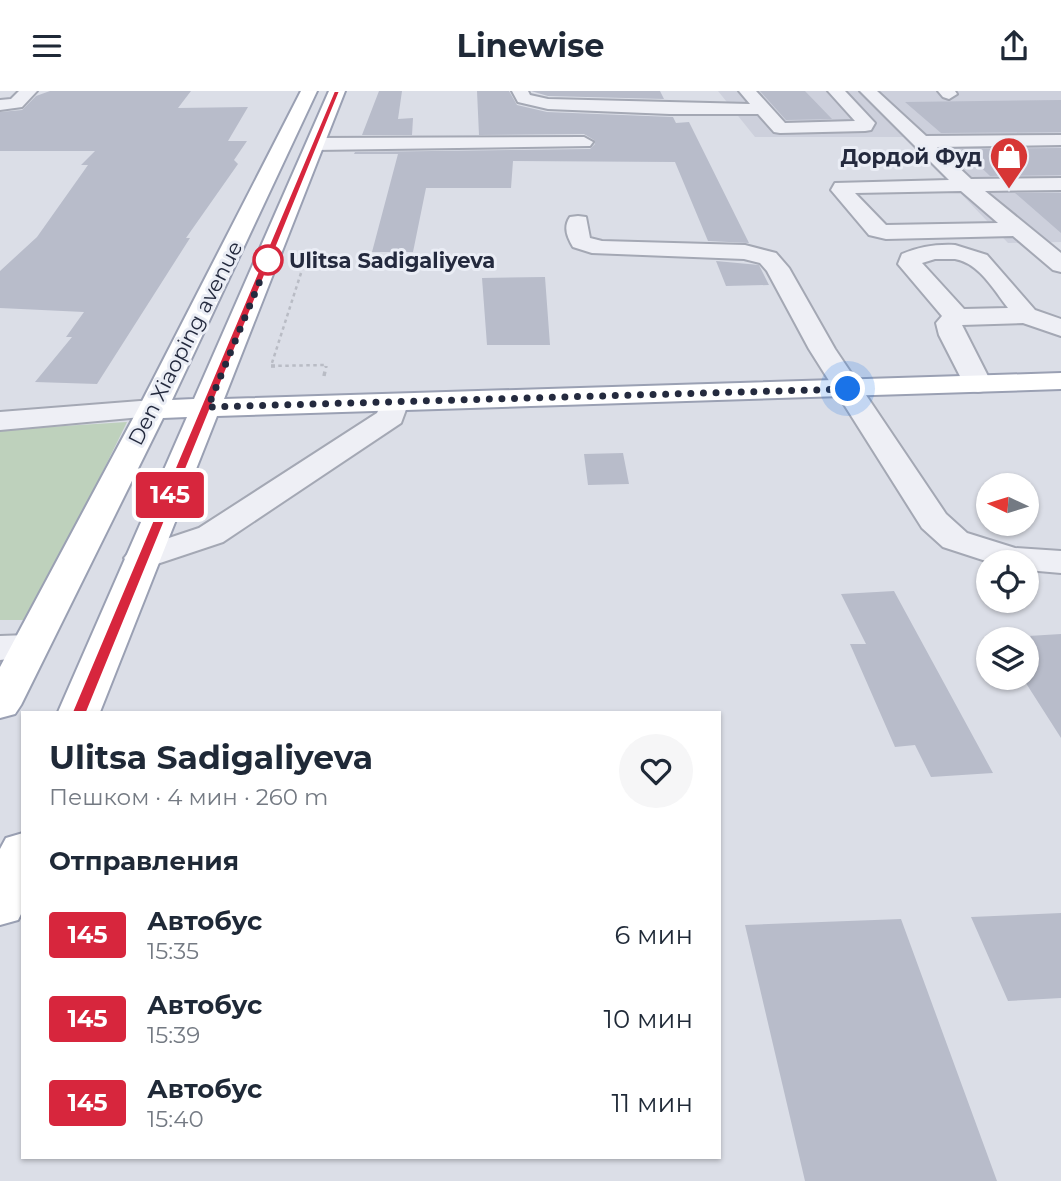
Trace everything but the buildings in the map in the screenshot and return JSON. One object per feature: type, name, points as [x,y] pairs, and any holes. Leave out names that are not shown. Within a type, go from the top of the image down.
[{"type":"main road","name":"Den Xiaoping avenue","points":[[0,705],[14,648],[153,409],[309,91]]},
{"type":"main road","name":"Den Xiaoping avenue","points":[[79,711],[208,407],[337,91]]},
{"type":"main road","points":[[153,409],[394,404],[1060,382]]},
{"type":"main road","points":[[0,906],[21,856]]},
{"type":"street","points":[[0,105],[16,103],[29,91]]},
{"type":"street","points":[[520,91],[524,99],[535,102],[615,98],[761,109]]},
{"type":"street","points":[[747,91],[780,128],[865,125],[836,91]]},
{"type":"street","points":[[868,91],[967,186],[1061,265]]},
{"type":"street","points":[[921,142],[1061,139]]},
{"type":"street","points":[[316,144],[584,142]]},
{"type":"street","points":[[1061,184],[842,187],[841,190],[877,230],[1061,235]]},
{"type":"street","points":[[578,222],[577,233],[581,242],[600,248],[745,252],[768,258],[933,521],[955,540],[1012,558],[1061,562]]},
{"type":"street","points":[[957,317],[910,264],[910,259],[920,253],[939,253],[967,255],[979,260],[1026,315]]},
{"type":"street","points":[[978,384],[952,335],[949,323],[957,317],[1026,315],[1061,328]]},
{"type":"street","points":[[142,558],[211,535],[391,417],[394,404]]},
{"type":"street","points":[[0,421],[153,409]]},
{"type":"path","points":[[301,273],[271,366],[326,365],[324,376]]},
{"type":"shaded area","name":"Дордой Фуд","points":[[718,91],[1061,91],[1061,242],[1008,243],[907,137],[755,137]]},
{"type":"green space","points":[[127,422],[30,620],[0,620],[0,430]]},
{"type":"bus line","name":"145","points":[[79,711],[208,407],[337,91]]},
{"type":"place","name":"Дордой Фуд","points":[[1009,190]]},
{"type":"place","name":"Ulitsa Sadigaliyeva","points":[[268,260]]},
{"type":"route","points":[[268,260],[271,254],[208,407],[394,404],[848,389]]}]
